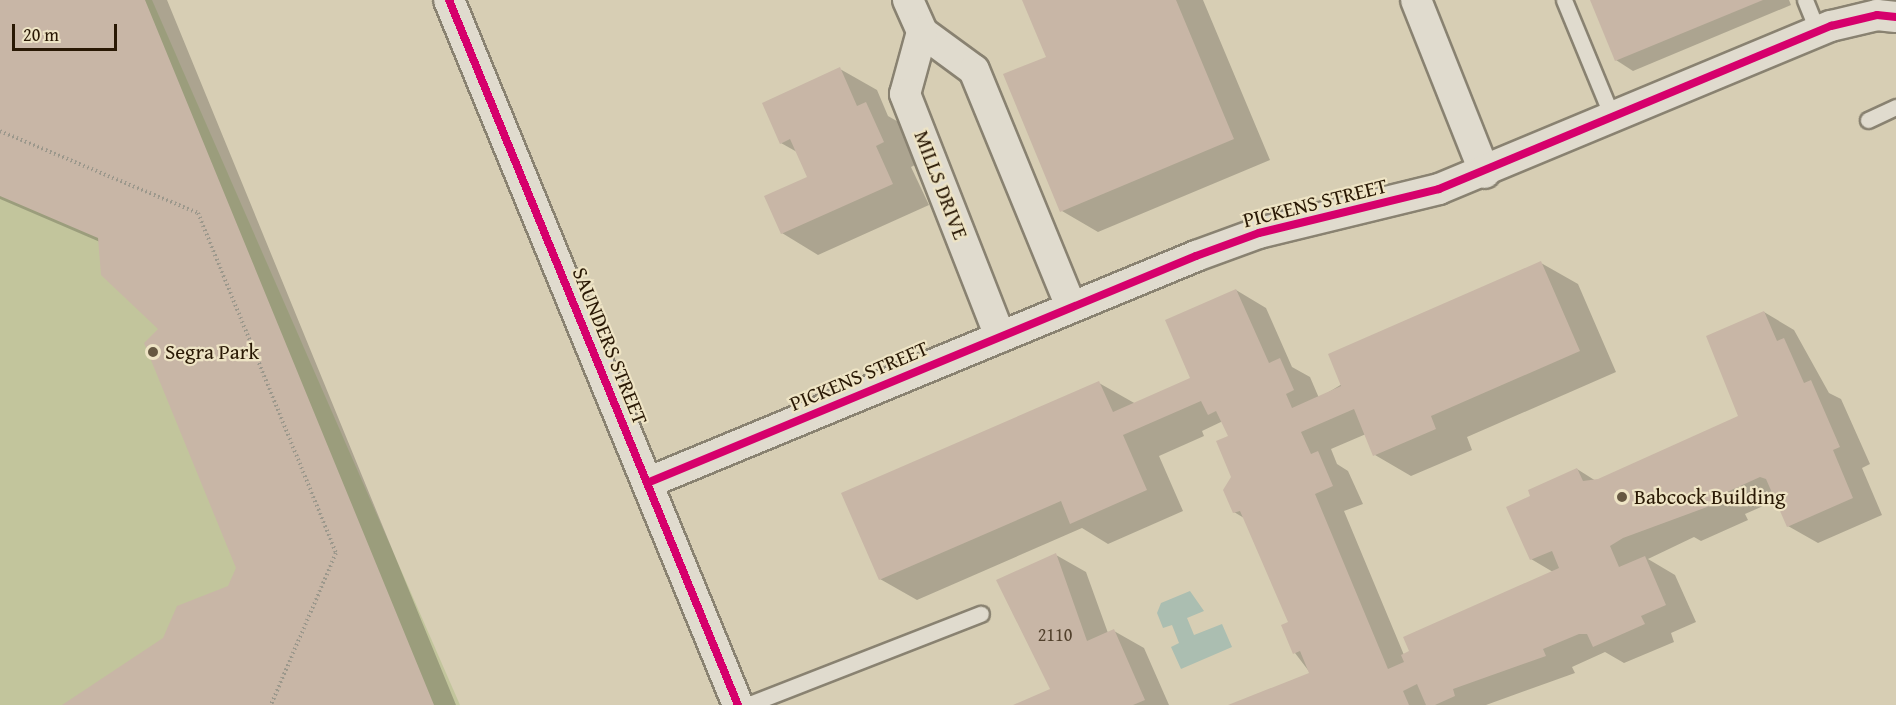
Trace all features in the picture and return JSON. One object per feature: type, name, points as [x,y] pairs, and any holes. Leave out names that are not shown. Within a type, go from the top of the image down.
[{"type":"street","name":"SAUNDERS STREET","points":[[449,0],[738,705]]},
{"type":"street","points":[[908,0],[922,32],[974,70],[1071,307]]},
{"type":"street","points":[[1416,0],[1485,173]]},
{"type":"street","name":"PICKENS STREET","points":[[647,483],[1071,307],[1258,233],[1391,203],[1485,173],[1818,32],[1877,15],[1896,17]]},
{"type":"street","name":"MILLS DRIVE","points":[[922,32],[905,94],[1000,337]]},
{"type":"lane","points":[[1564,0],[1613,119]]},
{"type":"lane","points":[[1805,0],[1818,32]]},
{"type":"lane","points":[[1868,120],[1896,107]]},
{"type":"lane","points":[[747,705],[981,614]]},
{"type":"path","points":[[0,131],[198,213],[336,553],[271,705]]},
{"type":"green space","name":"Segra Park","points":[[0,0],[152,0],[460,705],[0,705]]},
{"type":"shaded area","points":[[1190,591],[1204,611],[1187,618],[1194,635],[1222,624],[1232,647],[1181,669],[1171,647],[1179,643],[1172,625],[1163,628],[1157,613],[1161,603]]},
{"type":"building","points":[[0,0],[145,0],[434,705],[62,705],[163,638],[177,606],[228,586],[236,568],[144,343],[158,329],[101,275],[98,238],[0,196]]},
{"type":"building","points":[[1022,0],[1176,0],[1234,139],[1060,212],[1003,74],[1046,57]]},
{"type":"building","points":[[1590,0],[1763,0],[1615,61]]},
{"type":"building","points":[[840,67],[857,106],[866,102],[884,142],[876,146],[893,184],[781,234],[764,196],[807,177],[790,139],[780,144],[762,103]]},
{"type":"building","name":"Babcock Building","points":[[1541,261],[1580,351],[1431,416],[1436,429],[1373,456],[1354,409],[1301,432],[1311,454],[1318,451],[1333,486],[1315,494],[1388,669],[1404,662],[1401,655],[1409,651],[1403,637],[1559,568],[1552,551],[1530,560],[1506,507],[1530,496],[1528,490],[1577,468],[1583,481],[1598,479],[1738,416],[1706,336],[1764,311],[1777,341],[1784,338],[1804,383],[1811,380],[1840,447],[1833,450],[1853,498],[1787,527],[1766,479],[1760,477],[1716,497],[1718,503],[1623,538],[1610,546],[1619,567],[1645,556],[1666,605],[1641,616],[1645,624],[1593,647],[1587,634],[1579,634],[1543,649],[1546,656],[1453,689],[1455,696],[1435,705],[1426,705],[1417,684],[1403,691],[1409,705],[1228,705],[1309,673],[1300,651],[1293,654],[1281,625],[1288,622],[1240,511],[1233,513],[1223,490],[1231,477],[1216,441],[1228,436],[1216,411],[1208,415],[1201,401],[1123,435],[1147,490],[1070,524],[1061,501],[879,580],[841,493],[1099,381],[1113,412],[1190,378],[1165,320],[1236,289],[1269,363],[1280,358],[1294,390],[1286,394],[1292,408],[1341,386],[1328,354]]},
{"type":"building","points":[[1056,553],[1087,641],[1114,629],[1145,700],[1133,705],[1013,705],[1050,689],[996,580]]},
{"type":"cycle path","points":[[449,0],[738,705]]},
{"type":"cycle path","points":[[647,483],[1196,256],[1259,233],[1439,189],[1831,26],[1877,15],[1896,17]]},
{"type":"place","name":"Segra Park","points":[[153,352]]},
{"type":"place","name":"Babcock Building","points":[[1622,497]]}]
